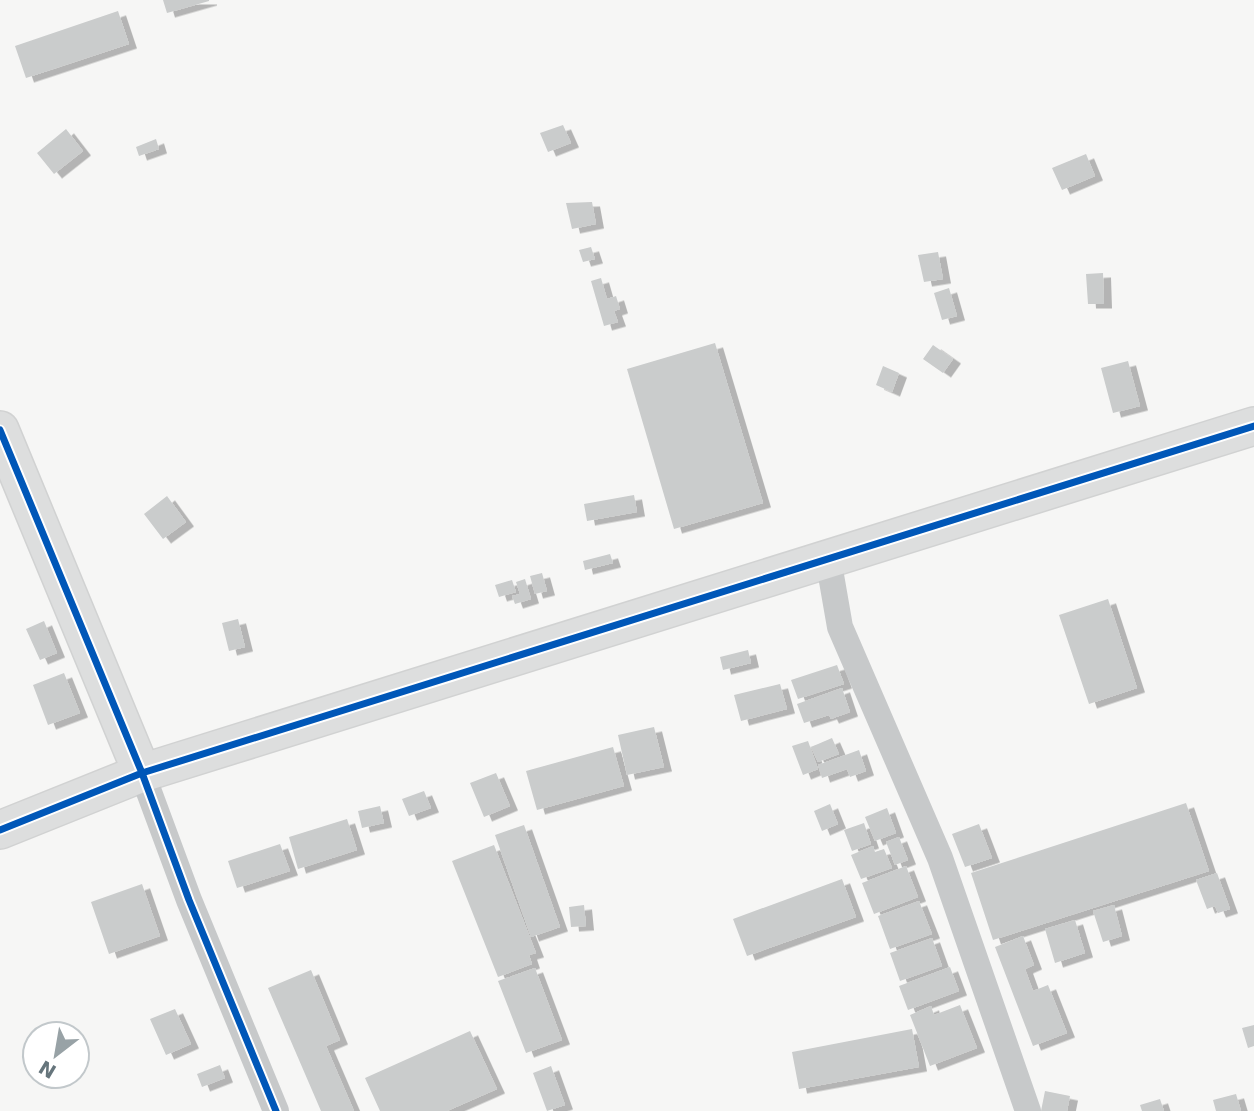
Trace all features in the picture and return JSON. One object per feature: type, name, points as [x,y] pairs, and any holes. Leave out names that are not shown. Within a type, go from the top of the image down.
[{"type":"street","points":[[0,830],[142,773],[1254,426]]},
{"type":"street","points":[[0,430],[142,773],[190,900],[276,1111]]},
{"type":"street","points":[[828,558],[840,627],[940,858],[1028,1111]]},
{"type":"building","points":[[163,0],[209,0],[209,1],[167,13]]},
{"type":"building","points":[[118,11],[129,44],[26,78],[15,46]]},
{"type":"building","points":[[563,125],[571,143],[548,152],[540,133]]},
{"type":"building","points":[[66,129],[83,151],[54,174],[37,153]]},
{"type":"building","points":[[156,139],[159,149],[139,156],[136,147]]},
{"type":"building","points":[[1086,154],[1095,176],[1062,190],[1052,168]]},
{"type":"building","points":[[592,202],[596,224],[572,229],[566,203]]},
{"type":"building","points":[[591,247],[595,259],[583,262],[579,250]]},
{"type":"building","points":[[938,252],[943,279],[924,282],[918,255]]},
{"type":"building","points":[[1103,273],[1104,304],[1088,304],[1086,274]]},
{"type":"building","points":[[601,278],[607,299],[616,296],[620,309],[614,311],[618,322],[604,326],[591,281]]},
{"type":"building","points":[[949,288],[957,316],[942,320],[934,293]]},
{"type":"building","points":[[715,343],[763,503],[674,529],[627,369]]},
{"type":"building","points":[[933,345],[953,359],[943,373],[923,359]]},
{"type":"building","points":[[1128,361],[1140,406],[1113,413],[1101,368]]},
{"type":"building","points":[[883,366],[899,373],[892,392],[876,385]]},
{"type":"building","points":[[634,495],[637,512],[587,521],[584,504]]},
{"type":"building","points":[[167,496],[186,522],[163,539],[144,514]]},
{"type":"building","points":[[610,554],[613,563],[585,570],[583,561]]},
{"type":"building","points":[[542,573],[547,591],[535,594],[530,576]]},
{"type":"building","points":[[525,579],[531,599],[515,604],[512,596],[520,594],[516,582]]},
{"type":"building","points":[[512,580],[516,592],[499,597],[495,585]]},
{"type":"building","points":[[1108,599],[1137,688],[1089,704],[1059,615]]},
{"type":"building","points":[[238,619],[245,647],[229,651],[222,623]]},
{"type":"building","points":[[44,621],[57,653],[40,660],[26,629]]},
{"type":"building","points":[[748,650],[751,663],[723,670],[720,657]]},
{"type":"building","points":[[837,665],[844,684],[798,699],[791,680]]},
{"type":"building","points":[[64,673],[80,713],[48,725],[33,685]]},
{"type":"building","points":[[780,684],[787,709],[741,721],[734,695]]},
{"type":"building","points":[[842,688],[850,712],[831,719],[829,715],[804,723],[797,704]]},
{"type":"building","points":[[654,727],[664,767],[627,775],[618,735]]},
{"type":"building","points":[[832,738],[839,754],[818,762],[811,747]]},
{"type":"building","points":[[808,741],[818,769],[803,775],[792,746]]},
{"type":"building","points":[[613,747],[624,786],[537,810],[526,771]]},
{"type":"building","points":[[859,750],[866,771],[850,777],[847,769],[822,778],[818,765]]},
{"type":"building","points":[[496,773],[510,806],[484,817],[470,783]]},
{"type":"building","points":[[424,791],[431,808],[409,816],[402,799]]},
{"type":"building","points":[[1186,803],[1209,871],[993,940],[971,873]]},
{"type":"building","points":[[830,804],[838,824],[822,831],[814,811]]},
{"type":"building","points":[[380,806],[384,823],[362,828],[358,811]]},
{"type":"building","points":[[887,808],[896,833],[875,841],[865,817]]},
{"type":"building","points":[[347,819],[357,850],[298,869],[289,837]]},
{"type":"building","points":[[864,823],[871,844],[852,851],[844,830]]},
{"type":"building","points":[[979,824],[992,858],[965,867],[952,834]]},
{"type":"building","points":[[524,825],[560,927],[531,937],[495,835]]},
{"type":"building","points":[[899,837],[908,860],[895,865],[886,842]]},
{"type":"building","points":[[280,844],[290,871],[237,888],[228,861]]},
{"type":"building","points":[[494,845],[536,953],[529,955],[532,964],[498,977],[452,861]]},
{"type":"building","points":[[873,846],[875,852],[884,849],[892,868],[861,879],[851,855]]},
{"type":"building","points":[[906,866],[918,897],[874,914],[862,883]]},
{"type":"building","points":[[1217,873],[1230,909],[1218,913],[1215,906],[1207,909],[1196,880]]},
{"type":"building","points":[[842,879],[856,917],[747,956],[733,919]]},
{"type":"building","points":[[142,884],[160,936],[109,954],[91,902]]},
{"type":"building","points":[[919,901],[932,934],[890,949],[878,916]]},
{"type":"building","points":[[584,905],[586,926],[571,927],[569,907]]},
{"type":"building","points":[[1114,905],[1122,936],[1103,942],[1093,911]]},
{"type":"building","points":[[1075,920],[1085,953],[1055,963],[1045,929]]},
{"type":"building","points":[[1023,936],[1034,965],[1025,969],[1033,991],[1048,985],[1067,1033],[1033,1046],[995,947]]},
{"type":"building","points":[[932,938],[942,966],[900,981],[890,953]]},
{"type":"building","points":[[950,967],[959,991],[908,1010],[899,986]]},
{"type":"building","points":[[535,968],[562,1040],[526,1053],[498,981]]},
{"type":"building","points":[[311,970],[340,1040],[326,1046],[354,1111],[321,1111],[268,988]]},
{"type":"building","points":[[960,1005],[977,1048],[930,1066],[910,1015],[931,1006],[934,1015]]},
{"type":"building","points":[[175,1009],[191,1044],[166,1055],[150,1019]]},
{"type":"building","points":[[1254,1025],[1254,1046],[1248,1048],[1242,1028]]},
{"type":"building","points":[[912,1029],[919,1067],[799,1089],[792,1052]]},
{"type":"building","points":[[470,1031],[497,1089],[447,1111],[380,1111],[365,1078]]},
{"type":"building","points":[[220,1065],[225,1078],[202,1087],[197,1074]]},
{"type":"building","points":[[551,1066],[565,1105],[547,1111],[533,1073]]},
{"type":"building","points":[[1045,1091],[1070,1096],[1067,1111],[1041,1111]]},
{"type":"building","points":[[1236,1094],[1241,1111],[1216,1111],[1213,1100]]},
{"type":"building","points":[[1160,1099],[1164,1111],[1142,1111],[1140,1105]]},
{"type":"cycle path","points":[[0,830],[142,773],[1254,426]]},
{"type":"cycle path","points":[[0,430],[142,773],[189,900],[276,1111]]}]
